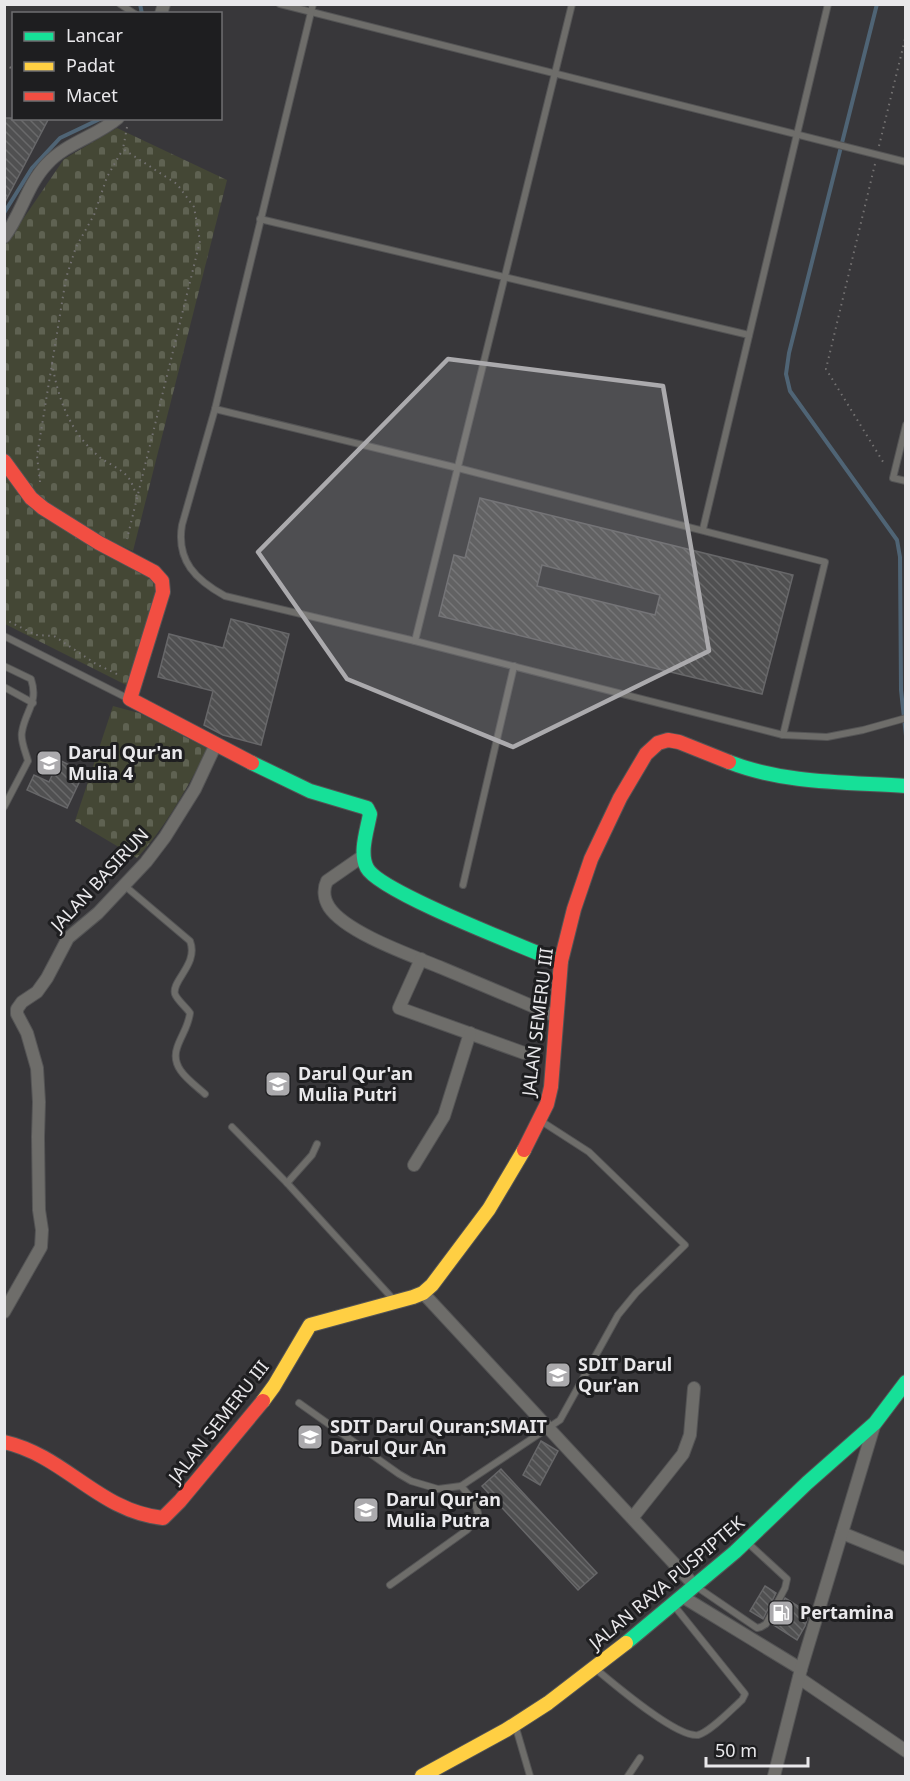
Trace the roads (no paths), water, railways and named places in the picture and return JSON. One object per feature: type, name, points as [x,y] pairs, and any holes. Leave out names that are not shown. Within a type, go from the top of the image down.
[{"type":"street","points":[[4,237],[29,188],[46,164],[115,120]]},
{"type":"street","points":[[4,461],[31,498],[43,508],[154,572],[162,580],[163,592],[130,699],[282,779],[310,791],[367,808],[370,814],[363,856],[368,870],[382,883],[545,956],[561,961]]},
{"type":"street","name":"JALAN SEMERU III","points":[[4,1442],[41,1455],[114,1506],[149,1518],[164,1518],[274,1386],[310,1325],[423,1293],[441,1274],[489,1209],[540,1120],[551,1087],[561,961],[574,909],[591,859],[636,768],[658,743],[668,740],[679,742],[747,769],[783,778],[906,786]]},
{"type":"street","name":"JALAN BASIRUN","points":[[4,1312],[38,1254],[41,1247],[42,1230],[39,1210],[37,1068],[27,1033],[16,1014],[17,1009],[22,1002],[37,992],[68,938],[98,913],[165,837],[183,810],[216,744]]},
{"type":"street","points":[[363,856],[330,877],[324,894],[328,906],[351,926],[371,937],[557,1017]]},
{"type":"street","points":[[421,959],[399,1008],[524,1053]]},
{"type":"street","points":[[414,1165],[444,1116],[470,1033]]},
{"type":"street","points":[[423,1293],[695,1586]]},
{"type":"street","name":"JALAN RAYA PUSPIPTEK","points":[[422,1776],[515,1725],[568,1689],[678,1601],[875,1423],[906,1382]]},
{"type":"street","points":[[633,1517],[683,1454],[687,1445],[694,1388]]},
{"type":"street","points":[[774,1776],[800,1673],[875,1423]]},
{"type":"street","points":[[842,1533],[906,1559]]},
{"type":"street","points":[[678,1601],[800,1673],[906,1751]]},
{"type":"lane","points":[[280,4],[906,162]]},
{"type":"lane","points":[[313,4],[215,409],[182,525],[180,540],[194,575],[225,596],[415,641],[783,735],[827,736],[862,730],[906,718]]},
{"type":"lane","points":[[415,641],[572,4]]},
{"type":"lane","points":[[703,529],[828,4]]},
{"type":"lane","points":[[260,219],[749,335]]},
{"type":"lane","points":[[215,409],[703,529],[825,562],[783,735]]},
{"type":"lane","points":[[906,425],[893,478],[906,481]]},
{"type":"lane","points":[[4,636],[130,699]]},
{"type":"lane","points":[[4,666],[32,679],[34,689],[33,703],[21,733],[28,761],[4,807]]},
{"type":"lane","points":[[463,885],[514,666]]},
{"type":"lane","points":[[4,687],[33,703]]},
{"type":"lane","points":[[124,885],[190,941],[193,947],[192,959],[175,994],[190,1013],[188,1026],[176,1049],[176,1060],[178,1069],[205,1094]]},
{"type":"lane","points":[[299,1402],[411,1481],[438,1489],[461,1486],[560,1420],[618,1315],[636,1293],[686,1245],[589,1152],[540,1120]]},
{"type":"lane","points":[[232,1127],[287,1183],[395,1302]]},
{"type":"lane","points":[[287,1183],[312,1155],[317,1144]]},
{"type":"lane","points":[[390,1585],[467,1530],[474,1522],[478,1513],[474,1501],[461,1486]]},
{"type":"lane","points":[[695,1586],[757,1628],[765,1624],[785,1588],[787,1579],[746,1541]]},
{"type":"lane","points":[[594,1668],[622,1691],[679,1731],[694,1735],[704,1733],[742,1700],[745,1694],[678,1601]]},
{"type":"lane","points":[[515,1725],[530,1776]]},
{"type":"lane","points":[[628,1776],[640,1758]]},
{"type":"waterway","points":[[140,4],[142,12]]},
{"type":"waterway","points":[[877,4],[789,353],[786,374],[790,391],[897,540],[900,557],[901,690],[906,736]]},
{"type":"waterway","points":[[4,213],[32,168],[60,138],[98,120]]},
{"type":"place","name":"Darul Qur'an Mulia 4","points":[[49,763]]},
{"type":"place","name":"Darul Qur'an Mulia Putri","points":[[278,1084]]},
{"type":"place","name":"SDIT Darul Qur'an","points":[[558,1375]]},
{"type":"place","name":"SDIT Darul Quran;SMAIT Darul Qur An","points":[[310,1437]]},
{"type":"place","name":"Darul Qur'an Mulia Putra","points":[[366,1510]]},
{"type":"place","name":"Pertamina","points":[[781,1613]]}]
